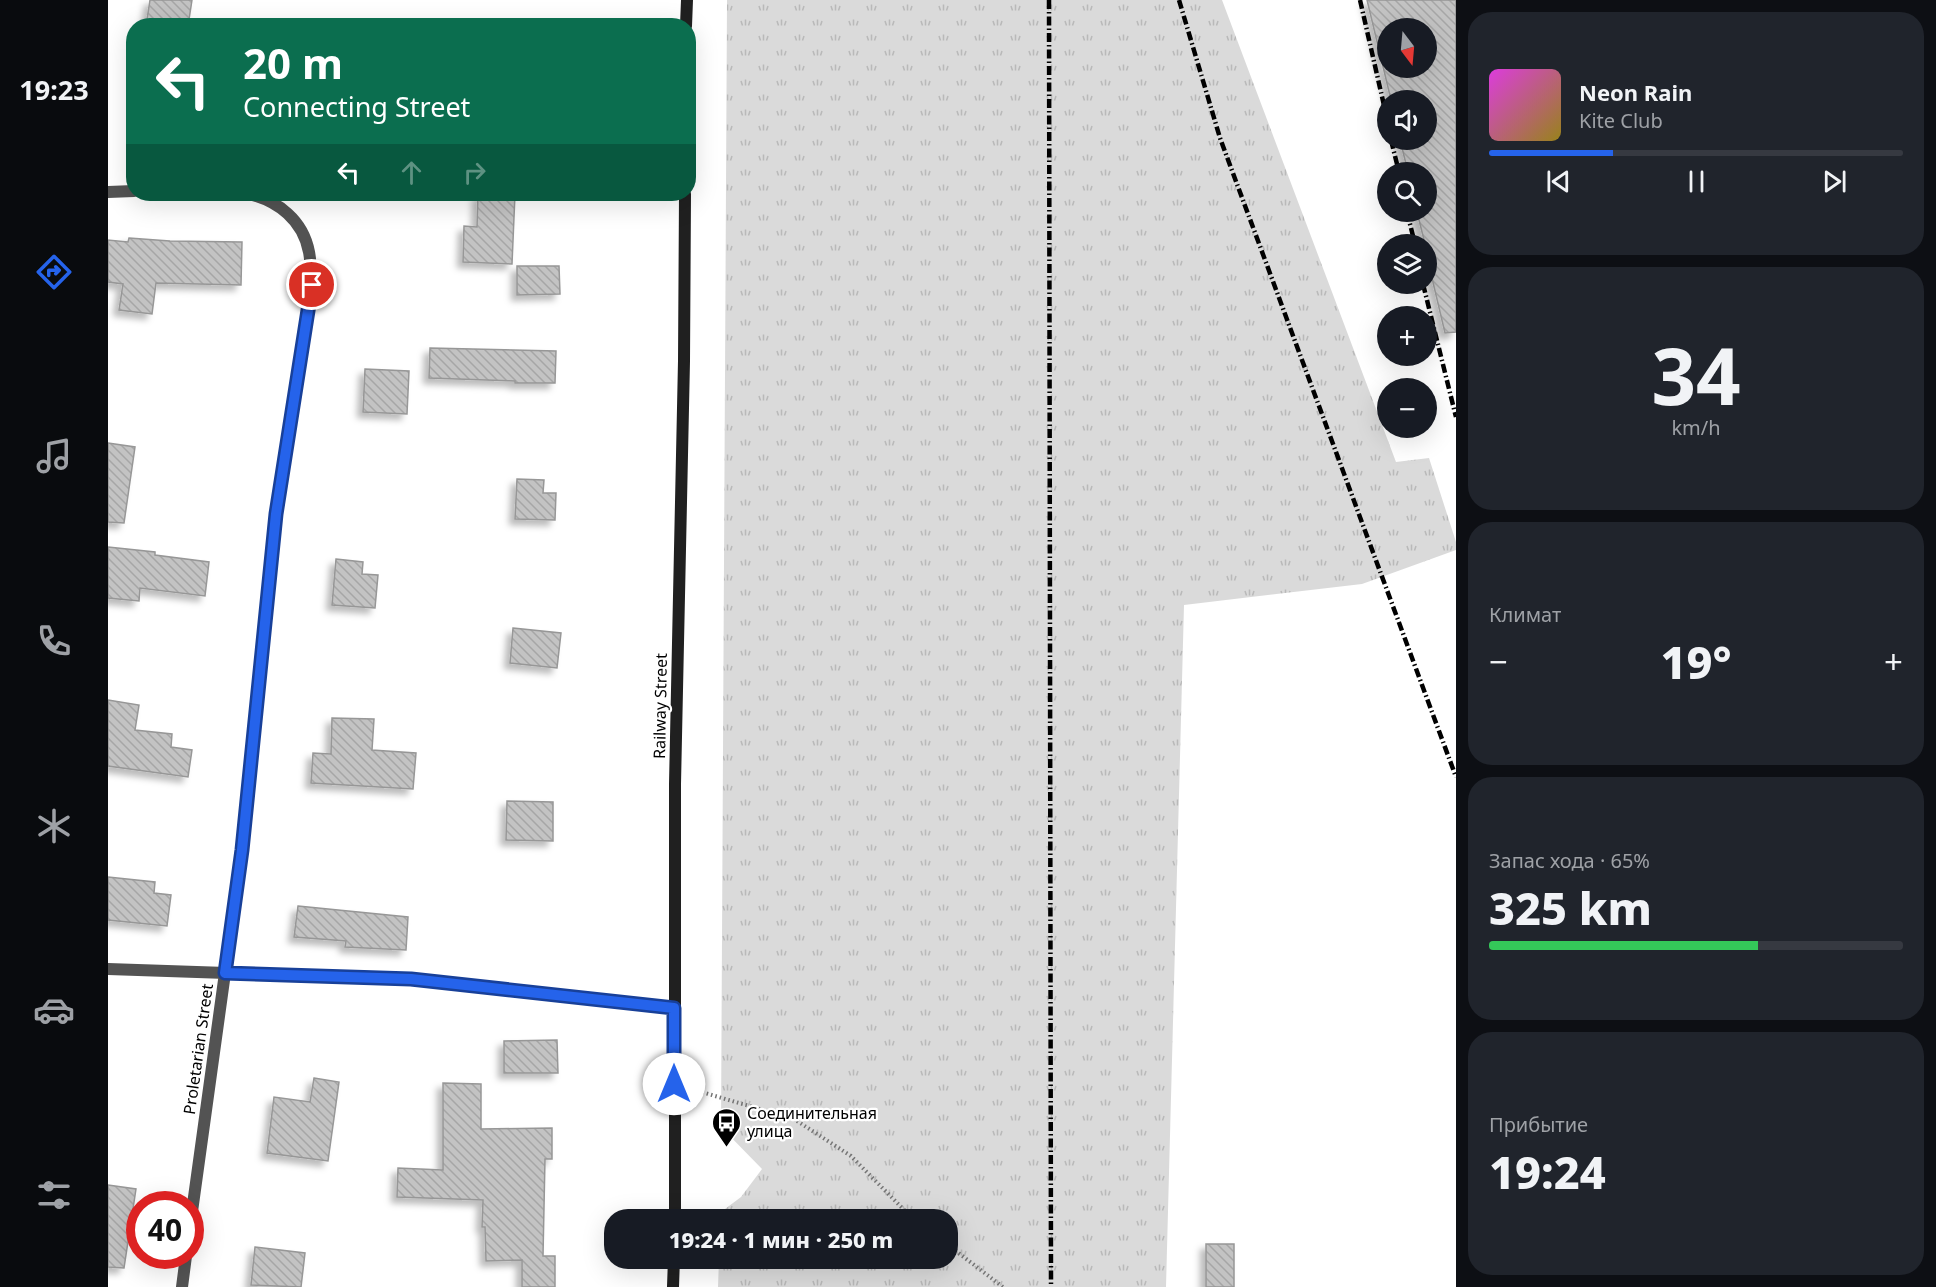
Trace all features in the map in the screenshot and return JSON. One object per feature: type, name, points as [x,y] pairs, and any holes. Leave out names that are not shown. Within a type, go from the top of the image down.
[{"type":"street","points":[[686,18],[687,0]]},
{"type":"street","points":[[108,192],[126,191]]},
{"type":"street","name":"Proletarian Street","points":[[195,1191],[242,850],[276,514],[312,285],[309,250],[299,224],[284,209],[269,201]]},
{"type":"street","name":"Railway Street","points":[[675,1209],[675,784],[685,201]]},
{"type":"street","points":[[108,969],[411,979],[674,1008]]},
{"type":"street","points":[[182,1287],[184,1269]]},
{"type":"street","points":[[674,1269],[674,1287]]},
{"type":"path","points":[[674,1084],[794,1119],[851,1156],[903,1209]]},
{"type":"path","points":[[958,1253],[1003,1287]]},
{"type":"green space","points":[[727,0],[1222,0],[1377,412],[1377,438],[1387,438],[1396,462],[1429,458],[1456,542],[1456,550],[1362,584],[1184,605],[1166,1287],[718,1287],[719,1269],[958,1269],[958,1209],[725,1209],[741,1197],[762,1169],[721,1127]]},
{"type":"building","points":[[150,0],[192,0],[189,18],[147,18]]},
{"type":"building","points":[[1367,0],[1456,0],[1456,332],[1445,333],[1436,294],[1437,234],[1422,234],[1420,222],[1437,222],[1437,162],[1406,162],[1402,150],[1437,150],[1437,90],[1389,90],[1386,78],[1437,78],[1437,18],[1377,18],[1377,42]]},
{"type":"building","points":[[478,201],[515,201],[512,264],[463,262],[464,226],[477,227]]},
{"type":"building","points":[[129,238],[242,242],[241,285],[156,283],[152,314],[119,310],[123,284],[108,282],[108,240],[128,242]]},
{"type":"building","points":[[517,266],[559,266],[560,294],[517,295]]},
{"type":"building","points":[[430,348],[556,351],[555,383],[429,378]]},
{"type":"building","points":[[365,369],[409,371],[407,414],[363,412]]},
{"type":"building","points":[[108,443],[135,447],[124,523],[108,522]]},
{"type":"building","points":[[517,479],[544,480],[543,493],[556,493],[555,520],[515,519]]},
{"type":"building","points":[[108,547],[155,552],[155,555],[209,562],[205,596],[140,588],[139,601],[108,598]]},
{"type":"building","points":[[336,559],[363,562],[362,574],[378,575],[375,608],[332,605]]},
{"type":"building","points":[[513,628],[561,633],[557,668],[510,663]]},
{"type":"building","points":[[108,700],[139,705],[135,730],[172,734],[171,747],[192,750],[188,777],[108,766]]},
{"type":"building","points":[[332,718],[374,719],[372,750],[416,753],[413,789],[311,783],[313,753],[331,754]]},
{"type":"building","points":[[507,801],[553,802],[553,841],[506,840]]},
{"type":"building","points":[[108,877],[155,882],[154,893],[171,895],[167,926],[108,920]]},
{"type":"building","points":[[298,906],[408,917],[406,950],[345,947],[346,941],[294,937]]},
{"type":"building","points":[[557,1040],[558,1073],[504,1073],[504,1041]]},
{"type":"building","points":[[314,1078],[339,1082],[328,1161],[267,1153],[274,1097],[310,1102]]},
{"type":"building","points":[[443,1083],[481,1084],[481,1129],[552,1128],[552,1159],[545,1159],[543,1256],[555,1256],[555,1287],[522,1287],[522,1260],[486,1261],[485,1227],[482,1227],[483,1200],[397,1197],[398,1168],[443,1170]]},
{"type":"building","points":[[108,1185],[136,1189],[136,1191],[126,1191],[124,1268],[108,1267]]},
{"type":"building","points":[[1206,1244],[1234,1244],[1234,1287],[1206,1287]]},
{"type":"building","points":[[255,1247],[305,1253],[301,1287],[251,1285]]},
{"type":"railway","points":[[1049,0],[1051,1287]]},
{"type":"railway","points":[[1179,0],[1220,138],[1456,777]]},
{"type":"railway","points":[[1360,0],[1380,90]]},
{"type":"railway","points":[[1394,150],[1396,162]]},
{"type":"railway","points":[[1410,222],[1412,234]]},
{"type":"railway","points":[[1425,294],[1456,417]]},
{"type":"place","name":"Соединительная улица","points":[[726,1148]]},
{"type":"route","points":[[312,285],[276,514],[242,850],[225,973],[411,979],[674,1008],[674,1084]]}]
